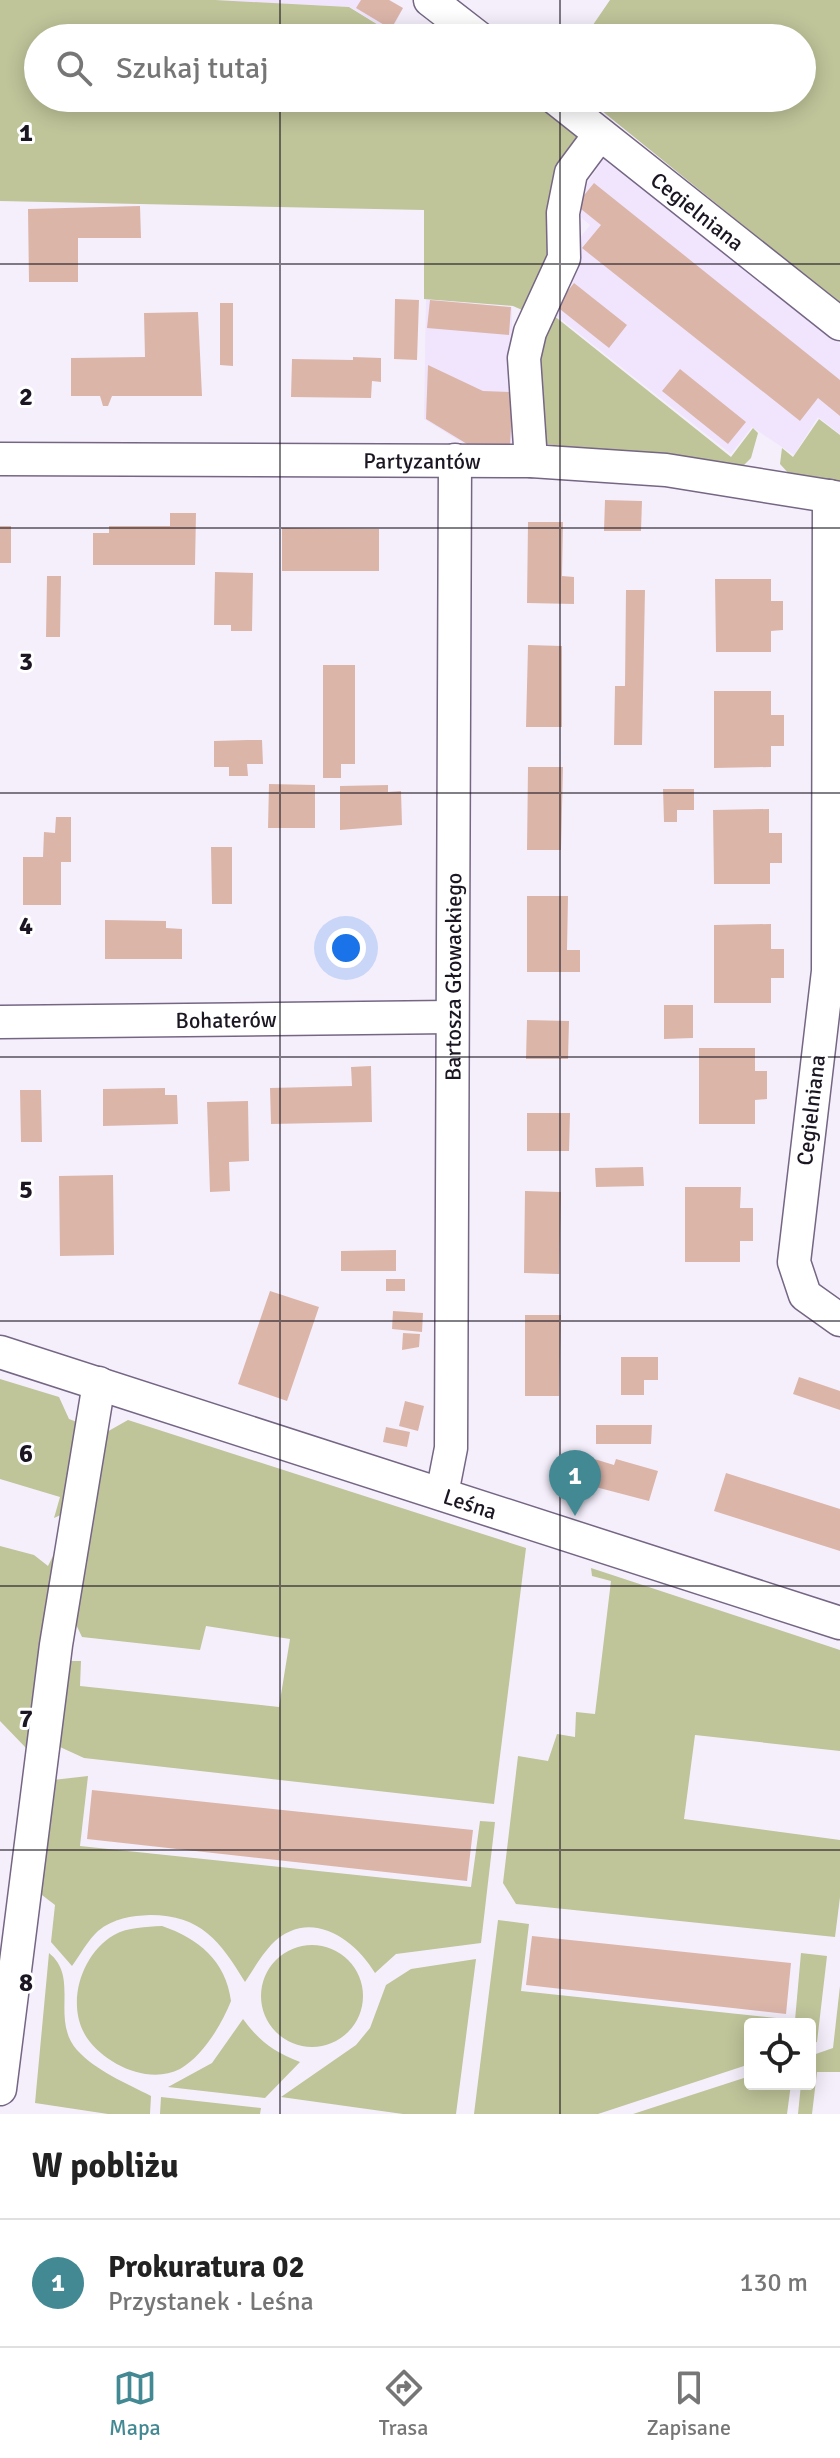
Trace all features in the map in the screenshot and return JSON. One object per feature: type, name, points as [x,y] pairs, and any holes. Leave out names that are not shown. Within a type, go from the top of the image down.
[{"type":"street","points":[[430,0],[461,24]]},
{"type":"street","name":"Cegielniana","points":[[572,112],[840,324]]},
{"type":"street","points":[[531,461],[524,358],[530,332],[564,258],[563,213],[571,173],[600,134]]},
{"type":"street","name":"Partyzantów","points":[[0,459],[531,461],[666,470],[834,497]]},
{"type":"street","name":"Bartosza Głowackiego","points":[[442,1494],[451,1448],[450,1017],[455,460]]},
{"type":"street","name":"Cegielniana","points":[[834,497],[828,971],[794,1262],[805,1295],[840,1320]]},
{"type":"street","name":"Bohaterów","points":[[0,1022],[450,1017]]},
{"type":"street","name":"Leśna","points":[[0,1352],[840,1623]]},
{"type":"street","points":[[0,2089],[56,1645],[99,1383]]},
{"type":"shaded area","points":[[215,0],[390,0],[403,8],[395,24],[378,24],[350,7]]},
{"type":"shaded area","points":[[603,159],[840,344],[840,434],[818,417],[794,455],[752,427],[731,454],[548,309],[575,244],[590,225],[571,209]]},
{"type":"shaded area","points":[[426,299],[512,307],[512,447],[466,445],[424,419]]},
{"type":"green space","points":[[0,0],[215,0],[349,7],[377,24],[24,24],[24,112],[547,112],[577,136],[565,161],[555,237],[529,313],[513,306],[424,299],[424,210],[0,201]]},
{"type":"green space","points":[[610,0],[840,0],[840,304],[603,112],[816,112],[816,24],[594,24]]},
{"type":"green space","points":[[548,311],[731,457],[753,428],[758,433],[751,458],[741,468],[538,443],[535,387]]},
{"type":"green space","points":[[819,419],[840,435],[840,485],[792,477],[780,464],[782,448],[793,457]]},
{"type":"green space","points":[[0,1379],[59,1397],[69,1419],[77,1422],[63,1514],[54,1518],[60,1497],[0,1479]]},
{"type":"green space","points":[[128,1420],[526,1548],[494,1804],[84,1758],[60,1747],[70,1661],[81,1661],[80,1686],[279,1707],[290,1639],[206,1626],[200,1650],[82,1637],[72,1616],[105,1433]]},
{"type":"green space","points":[[0,1546],[34,1555],[48,1566],[57,1548],[27,1749],[0,1721]]},
{"type":"green space","points":[[591,1568],[840,1650],[840,1751],[695,1735],[684,1819],[840,1840],[840,1897],[835,1937],[516,1904],[503,1883],[518,1756],[548,1761],[557,1734],[575,1737],[576,1712],[595,1714],[611,1581],[592,1576]]},
{"type":"green space","points":[[88,1776],[80,1846],[471,1887],[480,1821],[495,1822],[481,1943],[396,1954],[375,1973],[355,1948],[342,1938],[329,1931],[300,1928],[285,1934],[271,1945],[245,1982],[227,1954],[196,1925],[168,1916],[150,1915],[110,1923],[98,1931],[72,1966],[51,1942],[55,1905],[38,1892],[53,1780]]},
{"type":"green space","points":[[498,1920],[529,1924],[521,1991],[776,2018],[744,2018],[744,2066],[598,2114],[474,2114]]},
{"type":"green space","points":[[162,1926],[187,1937],[208,1953],[223,1974],[231,2001],[217,2029],[196,2056],[180,2069],[155,2075],[129,2070],[95,2048],[80,2025],[77,1996],[85,1967],[102,1944],[125,1930]]},
{"type":"green space","points":[[312,1945],[331,1949],[348,1960],[359,1977],[363,1996],[359,2015],[348,2032],[331,2043],[312,2047],[293,2043],[276,2032],[265,2015],[261,1996],[265,1977],[276,1960],[293,1949]]},
{"type":"green space","points":[[49,1953],[63,1974],[64,2012],[69,2038],[93,2064],[151,2096],[150,2114],[108,2114],[35,2103]]},
{"type":"green space","points":[[801,1953],[827,1956],[817,2042],[816,2018],[795,2018]]},
{"type":"green space","points":[[476,1959],[456,2114],[403,2114],[281,2097],[356,2045],[370,2028],[386,1985],[411,1969]]},
{"type":"green space","points":[[840,1986],[840,2072],[817,2072],[816,2080],[816,2054],[833,2048]]},
{"type":"green space","points":[[243,2019],[268,2045],[300,2062],[265,2098],[168,2087],[212,2063]]},
{"type":"green space","points":[[744,2078],[744,2090],[790,2090],[787,2114],[633,2114]]},
{"type":"green space","points":[[800,2090],[815,2090],[812,2114],[798,2114]]},
{"type":"green space","points":[[161,2097],[261,2108],[260,2114],[160,2114]]},
{"type":"building","points":[[361,0],[389,0],[403,8],[394,24],[383,24],[356,8]]},
{"type":"building","points":[[594,183],[840,380],[840,416],[818,398],[800,421],[582,248],[601,225],[576,205]]},
{"type":"building","points":[[140,206],[141,238],[78,238],[78,282],[29,282],[28,209]]},
{"type":"building","points":[[574,283],[627,325],[609,348],[556,306]]},
{"type":"building","points":[[395,299],[419,300],[417,360],[394,359]]},
{"type":"building","points":[[430,300],[511,307],[509,335],[427,328]]},
{"type":"building","points":[[220,303],[233,303],[233,366],[220,365]]},
{"type":"building","points":[[198,312],[202,396],[112,396],[108,406],[103,406],[100,396],[71,396],[71,358],[145,357],[144,313]]},
{"type":"building","points":[[353,357],[381,358],[381,382],[372,381],[371,398],[291,397],[292,359],[353,360]]},
{"type":"building","points":[[428,365],[483,391],[513,392],[510,446],[467,444],[426,419]]},
{"type":"building","points":[[680,369],[746,422],[728,444],[662,391]]},
{"type":"building","points":[[605,500],[642,501],[641,531],[604,531]]},
{"type":"building","points":[[170,513],[196,513],[195,565],[93,565],[93,533],[109,533],[109,526],[170,526]]},
{"type":"building","points":[[528,522],[563,522],[562,576],[574,577],[574,604],[527,603]]},
{"type":"building","points":[[0,526],[11,526],[11,563],[0,563]]},
{"type":"building","points":[[282,528],[379,529],[379,571],[282,571]]},
{"type":"building","points":[[215,572],[253,573],[252,631],[231,631],[231,625],[214,625]]},
{"type":"building","points":[[47,576],[61,576],[60,637],[46,637]]},
{"type":"building","points":[[715,579],[771,579],[771,601],[783,601],[783,630],[771,631],[771,652],[716,652]]},
{"type":"building","points":[[626,590],[645,590],[642,745],[614,745],[615,686],[625,686]]},
{"type":"building","points":[[528,645],[562,646],[562,727],[526,727]]},
{"type":"building","points":[[323,665],[355,665],[355,764],[341,764],[341,778],[323,778]]},
{"type":"building","points":[[714,691],[771,691],[771,715],[784,715],[784,746],[771,746],[771,767],[714,768]]},
{"type":"building","points":[[262,740],[263,764],[247,764],[248,776],[229,776],[229,767],[214,767],[214,741]]},
{"type":"building","points":[[528,767],[563,767],[561,850],[527,850]]},
{"type":"building","points":[[269,784],[315,785],[315,828],[268,828]]},
{"type":"building","points":[[388,785],[388,792],[401,791],[402,825],[340,830],[340,786]]},
{"type":"building","points":[[663,789],[694,789],[694,810],[677,810],[677,822],[664,822]]},
{"type":"building","points":[[769,809],[769,833],[782,833],[782,863],[770,863],[770,884],[714,884],[713,810]]},
{"type":"building","points":[[56,817],[71,817],[71,862],[61,862],[61,905],[23,905],[23,857],[43,857],[44,832],[55,833]]},
{"type":"building","points":[[211,847],[232,847],[232,904],[212,904]]},
{"type":"building","points":[[527,896],[568,896],[567,950],[580,950],[580,972],[527,972]]},
{"type":"building","points":[[105,920],[166,921],[166,928],[182,929],[182,959],[105,959]]},
{"type":"building","points":[[771,924],[771,949],[784,949],[784,978],[771,978],[771,1003],[714,1003],[714,925]]},
{"type":"building","points":[[664,1005],[693,1005],[693,1038],[664,1039]]},
{"type":"building","points":[[527,1020],[569,1021],[568,1059],[526,1059]]},
{"type":"building","points":[[699,1048],[755,1048],[755,1071],[767,1071],[767,1099],[755,1100],[755,1124],[699,1124]]},
{"type":"building","points":[[371,1066],[372,1122],[271,1124],[270,1088],[352,1086],[351,1067]]},
{"type":"building","points":[[165,1088],[165,1095],[177,1095],[178,1124],[103,1126],[103,1089]]},
{"type":"building","points":[[20,1090],[41,1090],[42,1142],[21,1142]]},
{"type":"building","points":[[248,1101],[249,1161],[229,1162],[230,1191],[210,1192],[207,1102]]},
{"type":"building","points":[[527,1113],[570,1113],[569,1151],[527,1151]]},
{"type":"building","points":[[643,1167],[644,1186],[596,1187],[595,1168]]},
{"type":"building","points":[[113,1175],[114,1255],[60,1256],[59,1176]]},
{"type":"building","points":[[685,1187],[741,1187],[740,1208],[753,1208],[753,1241],[740,1241],[740,1262],[685,1262]]},
{"type":"building","points":[[525,1191],[561,1192],[559,1274],[524,1273]]},
{"type":"building","points":[[396,1250],[396,1271],[341,1271],[341,1251]]},
{"type":"building","points":[[386,1279],[405,1279],[405,1291],[386,1291]]},
{"type":"building","points":[[270,1291],[319,1307],[287,1401],[238,1384]]},
{"type":"building","points":[[393,1311],[423,1313],[422,1332],[392,1329]]},
{"type":"building","points":[[525,1315],[561,1315],[559,1396],[525,1396]]},
{"type":"building","points":[[403,1333],[420,1334],[419,1347],[402,1350]]},
{"type":"building","points":[[621,1357],[658,1357],[658,1380],[644,1380],[644,1395],[621,1395]]},
{"type":"building","points":[[799,1377],[840,1391],[840,1410],[793,1394]]},
{"type":"building","points":[[405,1401],[424,1406],[418,1431],[399,1426]]},
{"type":"building","points":[[596,1425],[652,1425],[651,1444],[596,1444]]},
{"type":"building","points":[[386,1427],[410,1432],[407,1447],[383,1442]]},
{"type":"building","points":[[591,1458],[614,1465],[616,1459],[658,1471],[649,1501],[584,1484]]},
{"type":"building","points":[[726,1473],[840,1509],[840,1551],[714,1511]]},
{"type":"building","points":[[92,1790],[473,1830],[467,1881],[87,1839]]},
{"type":"building","points":[[532,1936],[791,1963],[786,2014],[526,1985]]},
{"type":"place","name":"Prokuratura 02","points":[[575,1516]]}]
